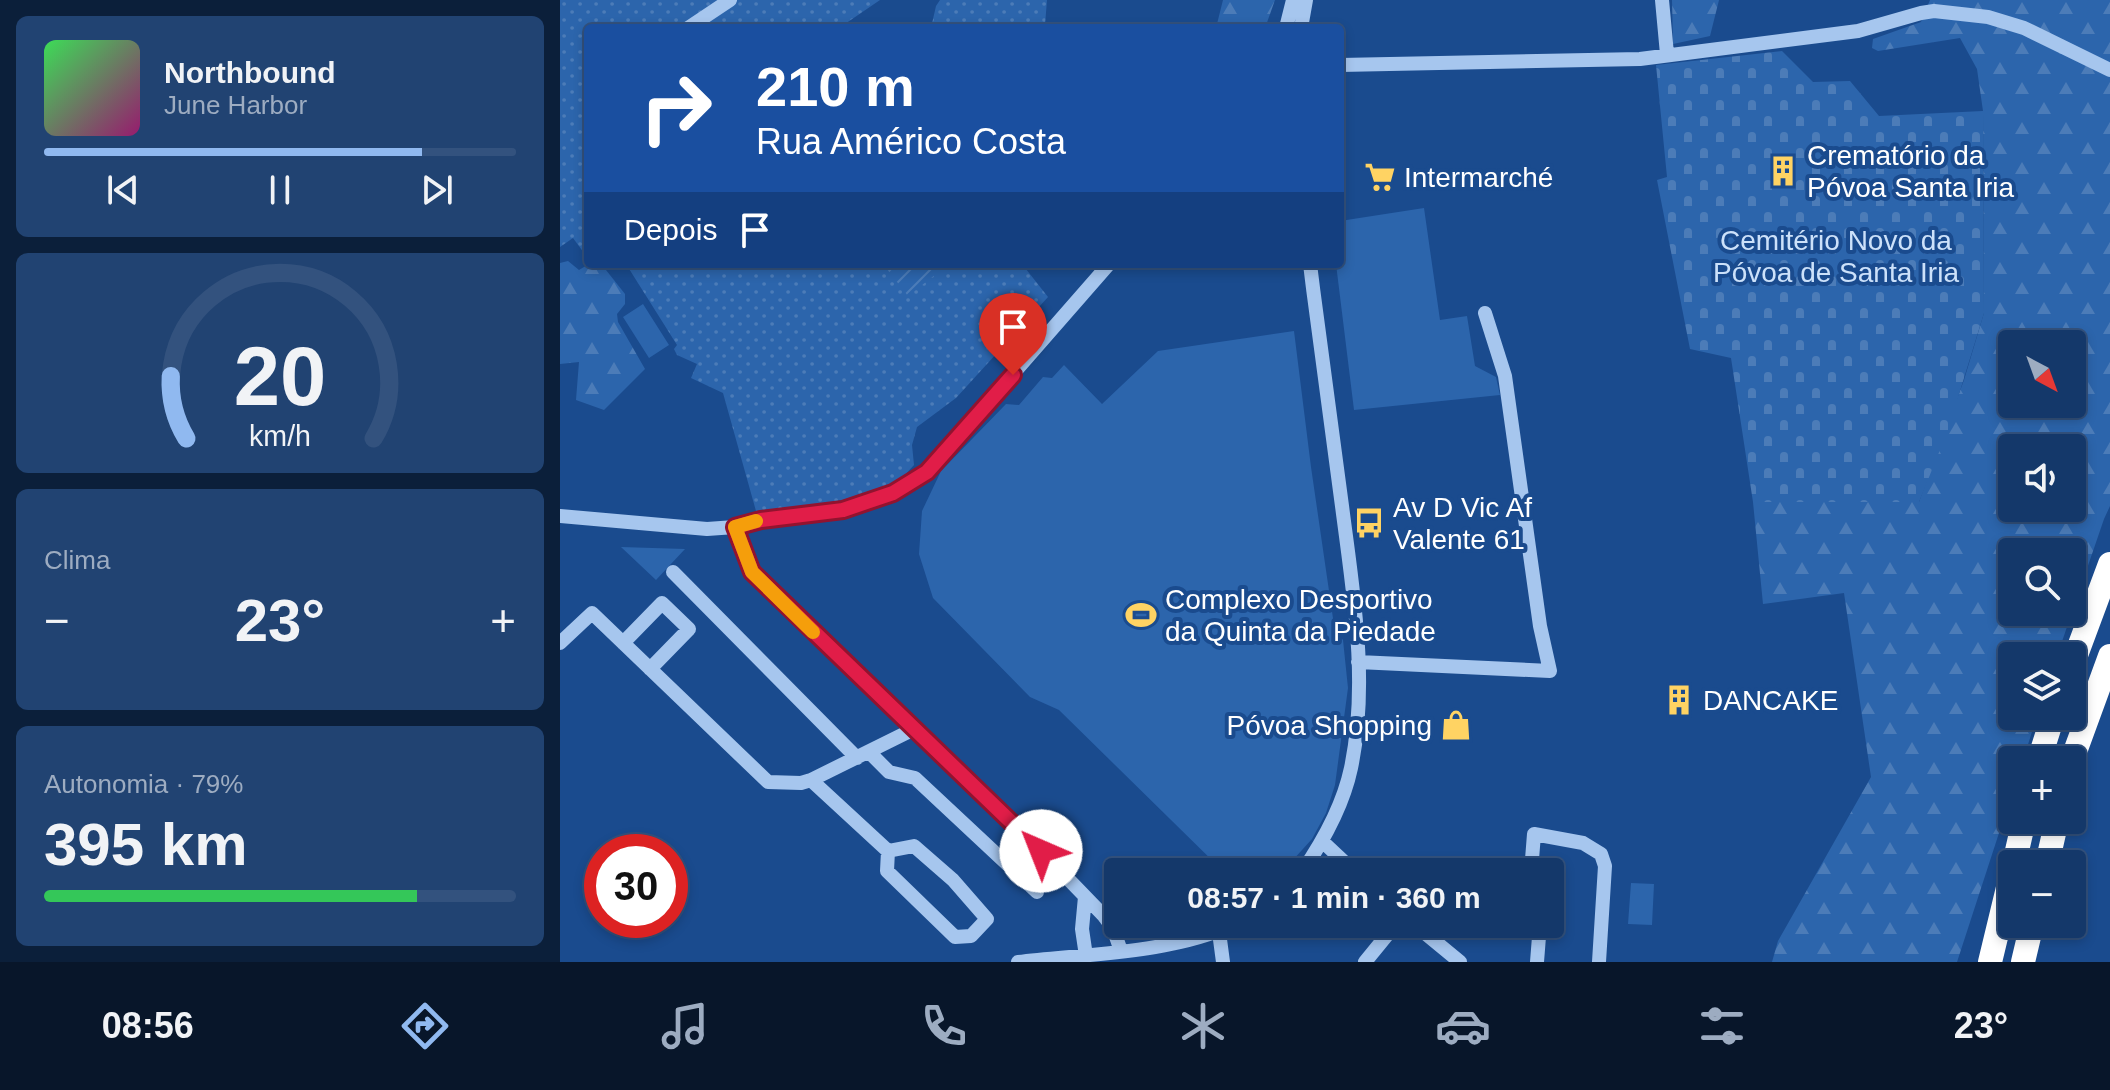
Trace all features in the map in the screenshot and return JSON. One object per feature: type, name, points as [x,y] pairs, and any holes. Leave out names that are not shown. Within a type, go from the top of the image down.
[{"type":"highway","points":[[2081,642],[2110,564]]},
{"type":"highway","points":[[2077,746],[2110,656]]},
{"type":"highway","points":[[1990,962],[1998,929]]},
{"type":"highway","points":[[2023,962],[2029,938]]},
{"type":"street","points":[[694,24],[730,0]]},
{"type":"street","points":[[1287,24],[1293,0]]},
{"type":"street","points":[[1302,24],[1306,0]]},
{"type":"street","points":[[1662,0],[1667,54]]},
{"type":"street","points":[[1344,67],[1640,59],[1858,31],[1934,11],[1988,17],[2024,28],[2110,70]]},
{"type":"street","points":[[560,516],[707,529],[843,510],[893,493],[927,472],[1106,268]]},
{"type":"street","points":[[1311,268],[1353,590],[1358,662],[1358,717],[1351,769],[1339,806],[1323,842],[1312,858]]},
{"type":"street","points":[[1358,662],[1550,671],[1540,626],[1505,376],[1485,313]]},
{"type":"street","points":[[735,527],[752,572],[1019,828],[1113,928],[1121,951]]},
{"type":"street","points":[[673,572],[863,755],[889,772],[915,778],[1037,892]]},
{"type":"street","points":[[623,643],[662,603],[689,629],[650,669]]},
{"type":"street","points":[[560,643],[592,613],[768,782],[801,783],[811,780],[914,729]]},
{"type":"street","points":[[811,780],[888,851]]},
{"type":"street","points":[[1532,858],[1534,834],[1583,843],[1601,854],[1605,866],[1599,962]]},
{"type":"street","points":[[1323,842],[1340,858]]},
{"type":"street","points":[[914,846],[953,880],[987,919],[971,936],[955,937],[887,871],[888,851],[914,846]]},
{"type":"street","points":[[1085,897],[1082,929],[1086,956]]},
{"type":"street","points":[[1018,962],[1086,956],[1191,938]]},
{"type":"street","points":[[1220,938],[1223,962]]},
{"type":"street","points":[[1365,962],[1385,938]]},
{"type":"street","points":[[1431,938],[1460,962]]},
{"type":"street","points":[[1537,962],[1539,938]]},
{"type":"green space","points":[[560,0],[880,0],[845,24],[584,24],[584,253],[573,238],[560,247]]},
{"type":"green space","points":[[940,0],[1047,0],[1045,24],[932,24]]},
{"type":"green space","points":[[1223,0],[1275,0],[1266,24],[1217,24]]},
{"type":"green space","points":[[1672,0],[1719,0],[1710,36],[1673,44]]},
{"type":"green space","points":[[1930,0],[2110,0],[2110,506],[2086,571],[2086,538],[1998,538],[1998,626],[2067,626],[2062,642],[1998,642],[1998,730],[2033,730],[2027,746],[1998,746],[1999,834],[1957,962],[1772,962],[1778,941],[1871,777],[1844,593],[1763,604],[1753,502],[1919,502],[1964,380],[1984,313],[1983,111],[1977,69],[1960,38],[1878,51],[1872,48],[1873,39],[1921,22]]},
{"type":"green space","name":"Cemitério Novo da Póvoa de Santa Iria","points":[[1782,51],[1813,82],[1850,81],[1879,116],[1983,111],[1984,313],[1948,430],[1919,502],[1753,502],[1731,358],[1690,349],[1657,180],[1667,177],[1656,65]]},
{"type":"green space","points":[[1424,208],[1440,320],[1467,316],[1475,366],[1496,377],[1500,395],[1354,410],[1336,268],[1344,268],[1344,220]]},
{"type":"green space","points":[[568,261],[579,270],[584,267],[604,268],[625,294],[625,304],[617,314],[618,322],[645,369],[604,410],[576,400],[579,362],[560,364],[560,263]]},
{"type":"green space","points":[[629,268],[1025,268],[1048,297],[956,398],[917,427],[912,445],[914,465],[897,483],[850,499],[808,505],[756,511],[723,393],[691,378],[697,364],[677,355],[674,349],[677,345]]},
{"type":"green space","points":[[886,268],[944,268],[908,296]]},
{"type":"green space","points":[[643,304],[669,345],[649,358],[623,317]]},
{"type":"green space","name":"Complexo Desportivo da Quinta da Piedade","points":[[1294,331],[1335,632],[1343,640],[1348,688],[1335,785],[1326,813],[1312,839],[1295,858],[1210,858],[1059,710],[1030,697],[933,598],[919,554],[922,511],[941,471],[1006,404],[1019,405],[1043,377],[1052,378],[1064,365],[1102,404],[1158,351]]},
{"type":"green space","points":[[621,547],[685,549],[656,580]]},
{"type":"green space","points":[[1631,883],[1654,884],[1652,925],[1628,924]]},
{"type":"slow traffic","points":[[756,521],[735,527],[752,572],[813,632]]},
{"type":"place","name":"Crematório da Póvoa Santa Iria","points":[[1783,171]]},
{"type":"place","name":"Intermarché","points":[[1380,177]]},
{"type":"place","name":"Av D Vic Af Valente 61","points":[[1369,523]]},
{"type":"place","name":"Complexo Desportivo da Quinta da Piedade","points":[[1141,615]]},
{"type":"place","name":"DANCAKE","points":[[1679,700]]},
{"type":"place","name":"Póvoa Shopping","points":[[1456,725]]},
{"type":"route","points":[[1013,375],[927,472],[893,493],[843,510],[761,520],[735,527],[752,572],[1041,851]]}]
